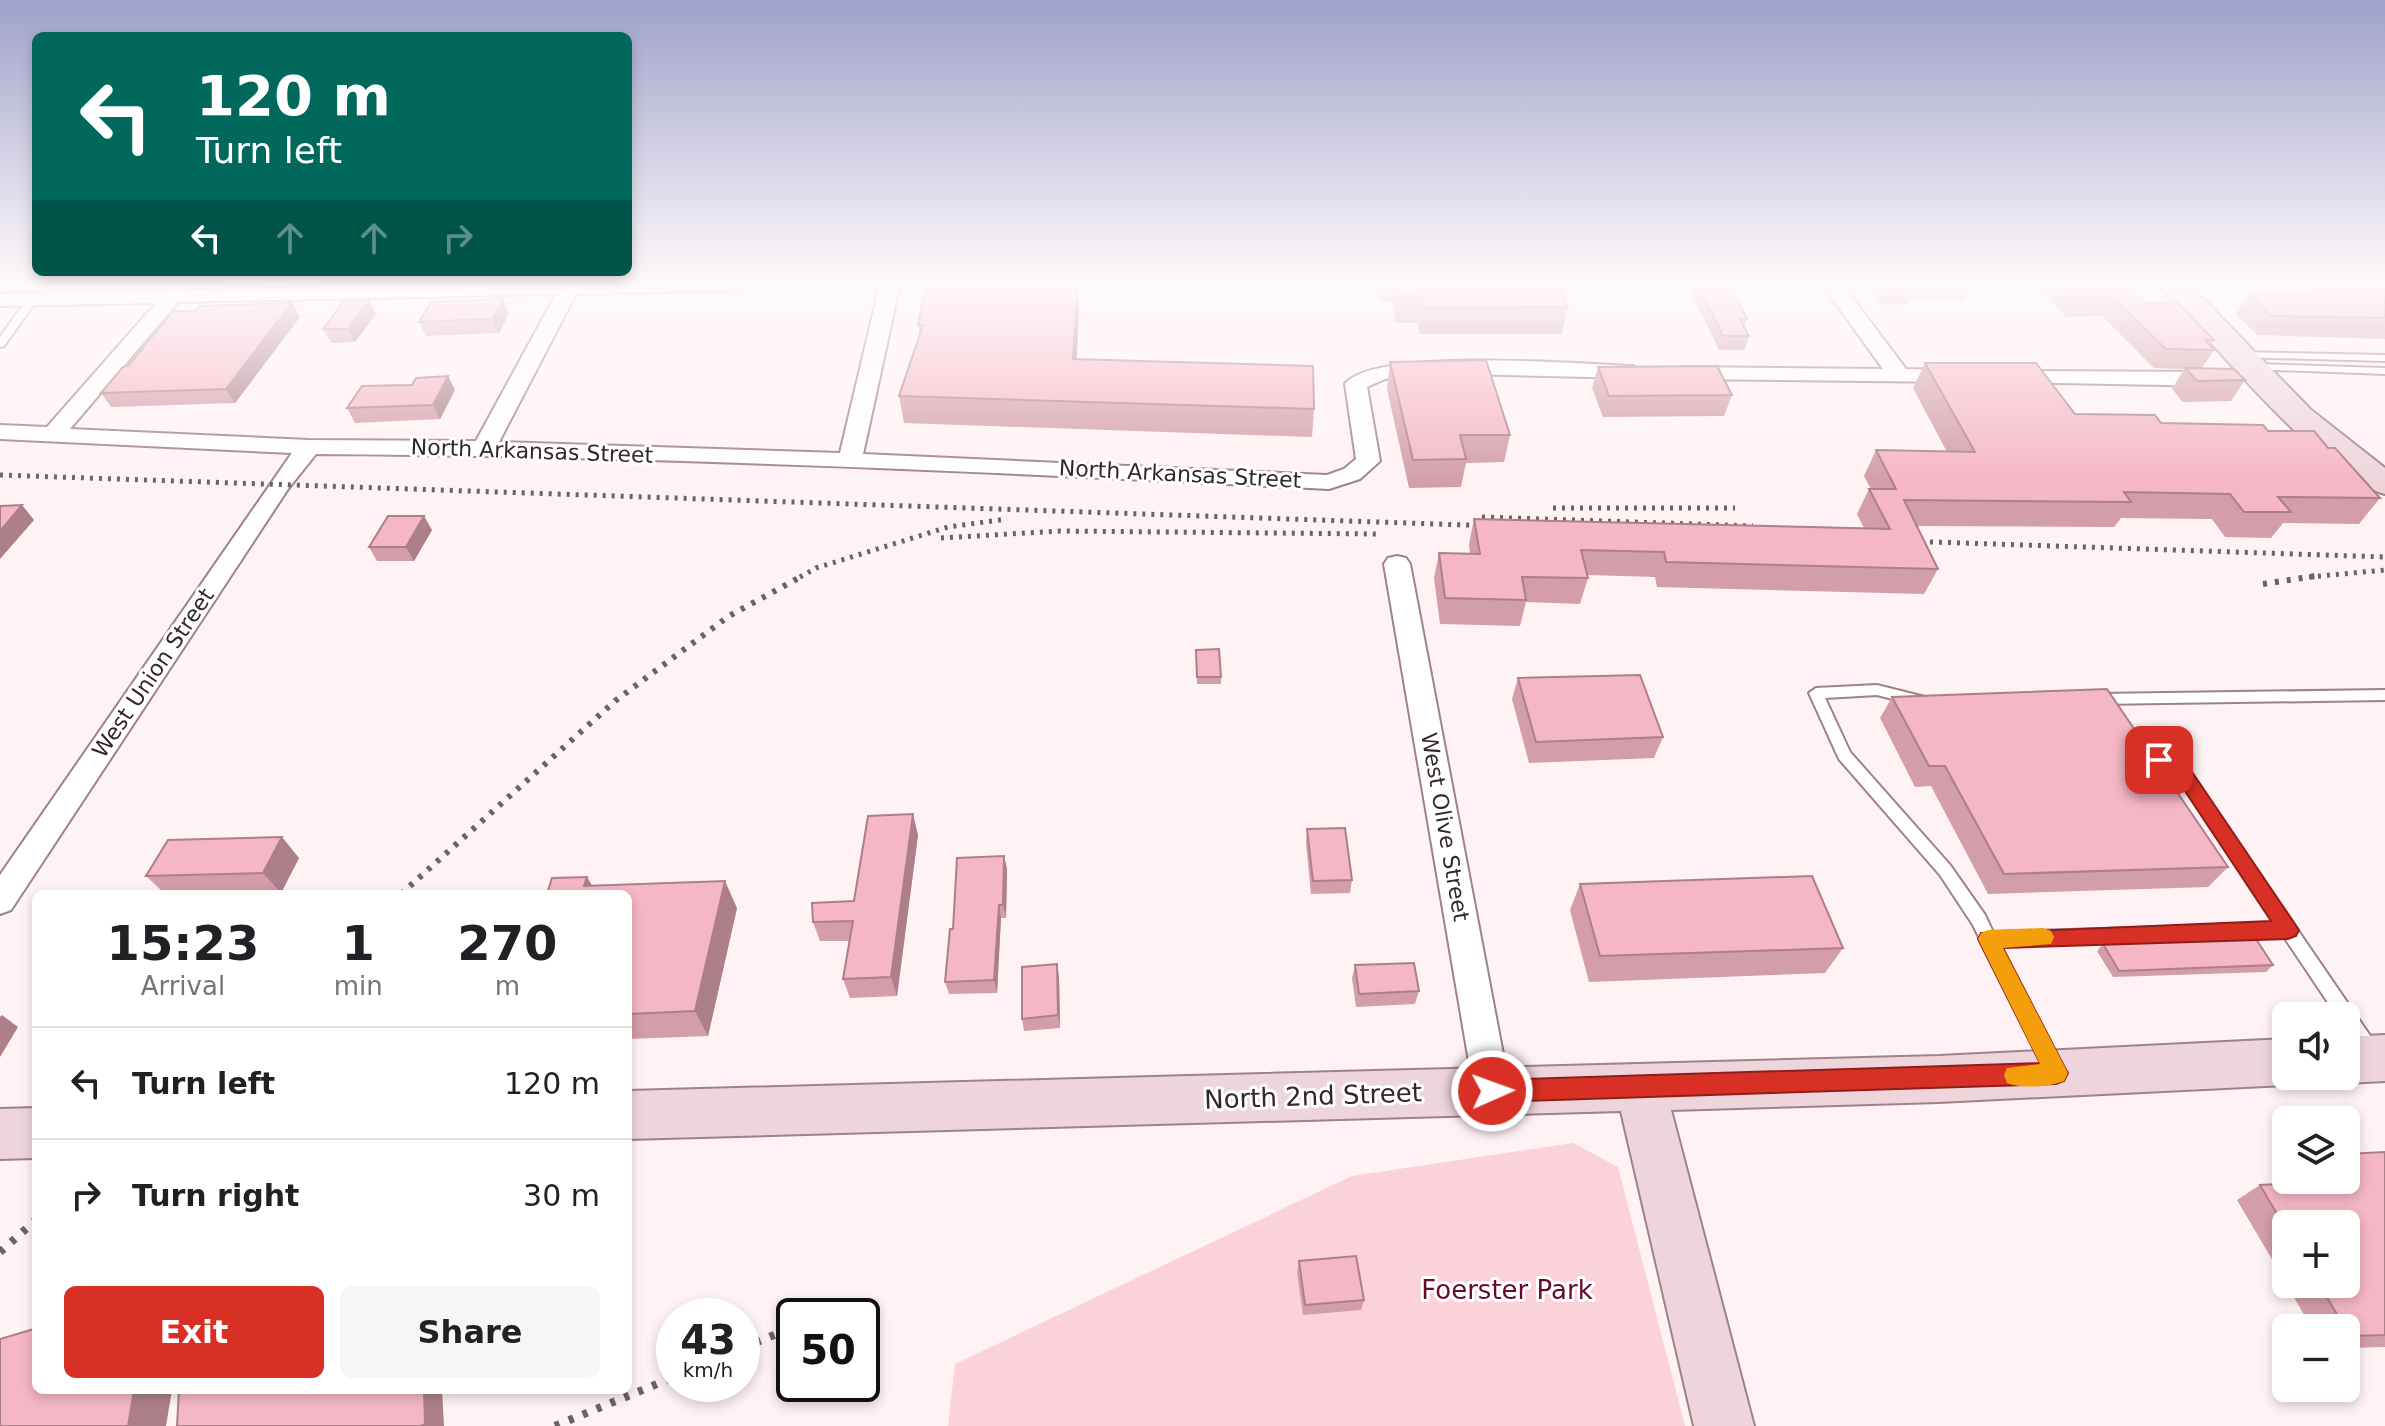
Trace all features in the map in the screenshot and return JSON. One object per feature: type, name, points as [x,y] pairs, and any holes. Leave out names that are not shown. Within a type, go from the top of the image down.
[{"type":"main road","points":[[2235,351],[2310,428],[2377,473]]},
{"type":"main road","name":"North 2nd Street","points":[[632,1115],[1640,1087],[2272,1063]]},
{"type":"main road","points":[[1640,1087],[1724,1426]]},
{"type":"main road","points":[[0,1134],[32,1133]]},
{"type":"street","points":[[53,434],[125,351]]},
{"type":"street","points":[[484,448],[536,351]]},
{"type":"street","points":[[850,462],[875,351]]},
{"type":"street","points":[[1881,351],[1899,375]]},
{"type":"street","name":"North Arkansas Street","points":[[0,432],[309,447],[484,448],[1030,467],[1329,482],[1352,474],[1368,461],[1356,384],[1380,373],[1421,367],[1984,377],[2250,367]]},
{"type":"street","name":"West Union Street","points":[[0,901],[280,484],[309,447]]},
{"type":"street","name":"West Olive Street","points":[[1397,564],[1492,1091]]},
{"type":"lane","points":[[2250,367],[2385,358]]},
{"type":"lane","points":[[2250,367],[2385,371]]},
{"type":"lane","points":[[1940,703],[1928,703],[1877,690],[1816,693],[1844,755],[1945,870],[1988,939],[2056,1073]]},
{"type":"lane","points":[[2092,703],[2382,698]]},
{"type":"lane","points":[[2131,742],[2139,752],[2179,768],[2369,1058]]},
{"type":"lane","points":[[1988,939],[2288,930]]},
{"type":"green space","name":"Foerster Park","points":[[1573,1143],[1618,1167],[1685,1426],[948,1426],[955,1364],[1352,1176]]},
{"type":"building","points":[[141,351],[256,351],[226,389],[101,393],[123,367],[128,366]]},
{"type":"building","points":[[914,351],[1073,351],[1073,359],[1313,366],[1314,409],[899,396]]},
{"type":"building","points":[[1486,360],[1510,435],[1460,435],[1466,459],[1413,460],[1390,362]]},
{"type":"building","points":[[1925,363],[2036,363],[2075,414],[2155,415],[2161,423],[2263,425],[2268,431],[2314,431],[2328,448],[2335,448],[2380,498],[2278,497],[2291,512],[2244,512],[2230,494],[2124,492],[2131,502],[1904,500],[1938,569],[1666,562],[1664,552],[1581,550],[1588,578],[1522,577],[1526,600],[1445,598],[1439,553],[1480,554],[1474,519],[1890,529],[1869,489],[1896,489],[1876,450],[1975,452]]},
{"type":"building","points":[[1717,366],[1732,395],[1609,396],[1598,367]]},
{"type":"building","points":[[2185,368],[2234,369],[2245,380],[2197,381]]},
{"type":"building","points":[[448,376],[433,405],[347,408],[362,386],[412,385],[416,378]]},
{"type":"building","points":[[22,505],[0,531],[0,506]]},
{"type":"building","points":[[388,516],[424,516],[406,547],[369,547]]},
{"type":"building","points":[[1219,649],[1221,677],[1197,677],[1196,650]]},
{"type":"building","points":[[1640,675],[1663,737],[1536,742],[1518,678]]},
{"type":"building","points":[[2107,689],[2228,867],[2004,874],[1945,766],[1929,766],[1892,697]]},
{"type":"building","points":[[913,814],[891,977],[843,979],[853,921],[813,922],[812,903],[854,901],[868,816]]},
{"type":"building","points":[[1345,828],[1352,880],[1313,881],[1307,829]]},
{"type":"building","points":[[282,837],[263,873],[146,876],[168,840]]},
{"type":"building","points":[[1004,856],[1003,905],[999,905],[994,980],[945,982],[950,929],[953,929],[957,858]]},
{"type":"building","points":[[1812,876],[1843,948],[1600,956],[1580,884]]},
{"type":"building","points":[[587,877],[584,886],[725,881],[695,1011],[632,1014],[632,890],[548,890],[552,878]]},
{"type":"building","points":[[2256,939],[2273,965],[2119,971],[2103,944]]},
{"type":"building","points":[[1414,963],[1419,991],[1359,994],[1355,965]]},
{"type":"building","points":[[1057,964],[1058,1015],[1022,1019],[1022,967]]},
{"type":"building","points":[[2385,1152],[2385,1335],[2360,1336],[2360,1314],[2337,1314],[2327,1298],[2360,1298],[2360,1210],[2275,1210],[2260,1185],[2272,1184],[2272,1194],[2360,1194],[2360,1153]]},
{"type":"building","points":[[1356,1256],[1364,1300],[1305,1305],[1299,1261]]},
{"type":"building","points":[[32,1330],[32,1394],[133,1394],[128,1426],[0,1426],[0,1339]]},
{"type":"building","points":[[179,1394],[424,1394],[425,1424],[421,1426],[177,1426]]},
{"type":"railway","points":[[0,475],[1495,526]]},
{"type":"railway","points":[[1553,508],[1735,508]]},
{"type":"railway","points":[[1482,517],[1753,526]]},
{"type":"railway","points":[[800,577],[816,568],[948,527],[1007,519]]},
{"type":"railway","points":[[941,538],[1060,531],[1377,534]]},
{"type":"railway","points":[[1903,541],[2385,557]]},
{"type":"railway","points":[[2309,577],[2385,570]]},
{"type":"railway","points":[[405,890],[615,701],[729,616],[804,575]]},
{"type":"railway","points":[[2263,584],[2322,575]]},
{"type":"railway","points":[[0,1252],[32,1224]]},
{"type":"railway","points":[[760,1341],[776,1334]]},
{"type":"railway","points":[[555,1426],[656,1384]]},
{"type":"slow traffic","points":[[2015,1075],[2056,1073],[1988,939],[2043,937]]},
{"type":"route","points":[[1492,1091],[2056,1073],[1988,939],[2288,930],[2179,768],[2159,760]]}]
